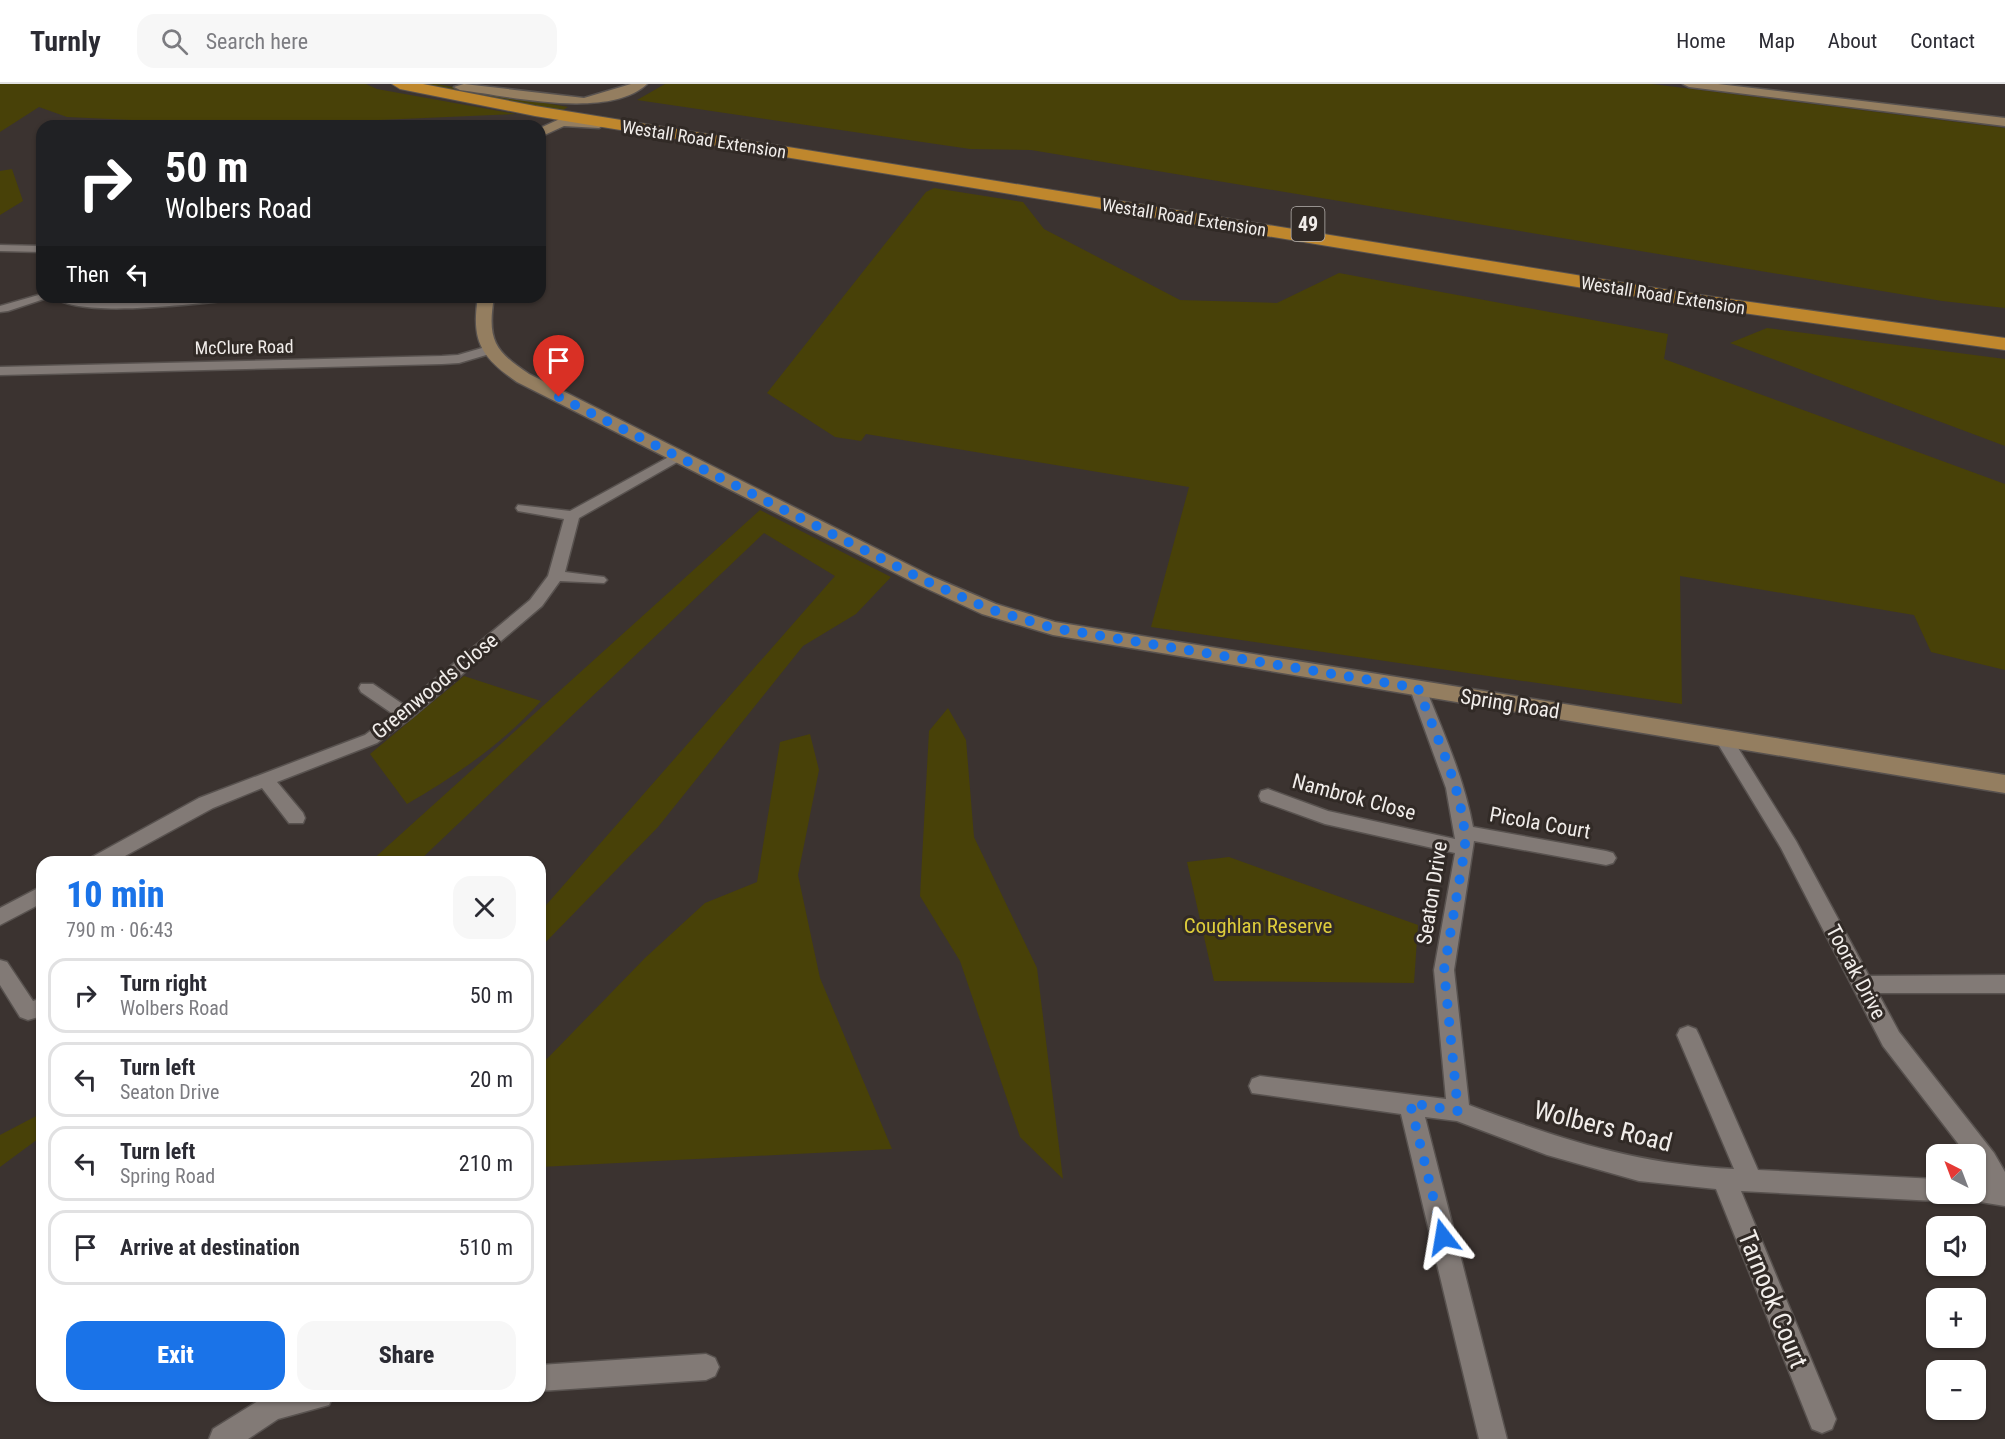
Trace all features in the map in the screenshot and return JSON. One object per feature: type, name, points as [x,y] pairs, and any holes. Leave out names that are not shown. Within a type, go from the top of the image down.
[{"type":"highway","name":"Westall Road Extension","points":[[400,84],[536,118],[658,131],[1687,299],[2005,344]]},
{"type":"highway","name":"Westall Road Extension","points":[[452,86],[1626,275],[2005,329]]},
{"type":"main road","points":[[452,86],[586,102],[618,94],[641,84]]},
{"type":"main road","points":[[1689,84],[2005,122]]},
{"type":"main road","points":[[609,112],[602,108],[603,104],[618,94]]},
{"type":"main road","points":[[546,130],[556,124],[576,121],[658,131]]},
{"type":"main road","points":[[485,303],[482,332],[489,350]]},
{"type":"main road","name":"Spring Road","points":[[489,350],[523,378],[676,457],[989,609],[1053,628],[2005,784]]},
{"type":"street","points":[[0,248],[36,249]]},
{"type":"street","points":[[4,309],[36,299]]},
{"type":"street","points":[[81,303],[119,303]]},
{"type":"street","name":"McClure Road","points":[[0,371],[442,360],[459,359],[489,350]]},
{"type":"street","points":[[524,508],[572,516],[676,457]]},
{"type":"street","name":"Greenwoods Close","points":[[110,856],[207,803],[371,739],[405,714],[536,603],[556,576],[572,516]]},
{"type":"street","points":[[556,576],[599,580]]},
{"type":"street","points":[[368,688],[405,714]]},
{"type":"street","name":"Seaton Drive","points":[[1418,688],[1454,787],[1465,840],[1444,970],[1458,1111]]},
{"type":"street","name":"Toorak Drive","points":[[1724,739],[1789,846],[1891,1039],[1986,1161],[2005,1194]]},
{"type":"street","points":[[266,780],[296,818]]},
{"type":"street","name":"Nambrok Close","points":[[1268,796],[1325,817],[1465,840]]},
{"type":"street","name":"Picola Court","points":[[1465,840],[1606,858]]},
{"type":"street","points":[[0,917],[36,897]]},
{"type":"street","points":[[0,968],[28,1011],[36,1009]]},
{"type":"street","points":[[1862,985],[2005,984]]},
{"type":"street","points":[[1688,1035],[1751,1181]]},
{"type":"street","name":"Wolbers Road","points":[[1260,1086],[1410,1103],[1458,1111],[1547,1145],[1639,1170],[1751,1181],[1926,1190]]},
{"type":"street","points":[[1410,1103],[1493,1439]]},
{"type":"street","name":"Tarnook Court","points":[[1724,1179],[1822,1419]]},
{"type":"street","points":[[1986,1193],[2005,1194]]},
{"type":"street","points":[[546,1378],[706,1367]]},
{"type":"street","points":[[223,1439],[273,1407],[294,1402]]},
{"type":"green space","points":[[0,84],[366,84],[377,89],[516,114],[378,120],[131,120],[67,117],[39,107],[0,132]]},
{"type":"green space","points":[[410,84],[436,84],[568,107],[558,113]]},
{"type":"green space","points":[[665,84],[1652,84],[2005,128],[2005,308],[1942,301],[1031,150],[970,149],[637,100]]},
{"type":"green space","points":[[12,169],[23,201],[0,215],[0,171]]},
{"type":"green space","points":[[934,188],[1023,202],[1044,229],[1180,300],[1277,303],[1339,273],[1668,334],[1664,359],[2005,484],[2005,670],[1931,652],[1914,615],[1680,576],[1682,704],[1151,627],[1189,487],[866,434],[861,441],[835,437],[767,393],[926,192]]},
{"type":"green space","points":[[1767,328],[2005,359],[2005,446],[1730,343]]},
{"type":"green space","points":[[760,510],[891,577],[856,614],[803,646],[658,827],[546,942],[546,905],[835,576],[764,533],[424,856],[377,856]]},
{"type":"green space","points":[[464,676],[541,701],[495,745],[444,782],[407,804],[370,754]]},
{"type":"green space","points":[[948,708],[966,740],[974,837],[1037,968],[1063,1179],[1020,1137],[960,961],[920,896],[929,731]]},
{"type":"green space","points":[[810,734],[819,770],[798,875],[820,978],[892,1149],[546,1167],[546,1060],[645,958],[705,903],[757,882],[780,742]]},
{"type":"green space","name":"Coughlan Reserve","points":[[1229,857],[1418,925],[1414,983],[1214,981],[1187,862]]},
{"type":"green space","points":[[36,1116],[36,1140],[0,1167],[0,1135]]},
{"type":"route","points":[[559,397],[926,581],[989,609],[1053,628],[1418,688],[1454,787],[1465,832],[1465,848],[1444,970],[1458,1111],[1410,1103],[1443,1237]]}]
